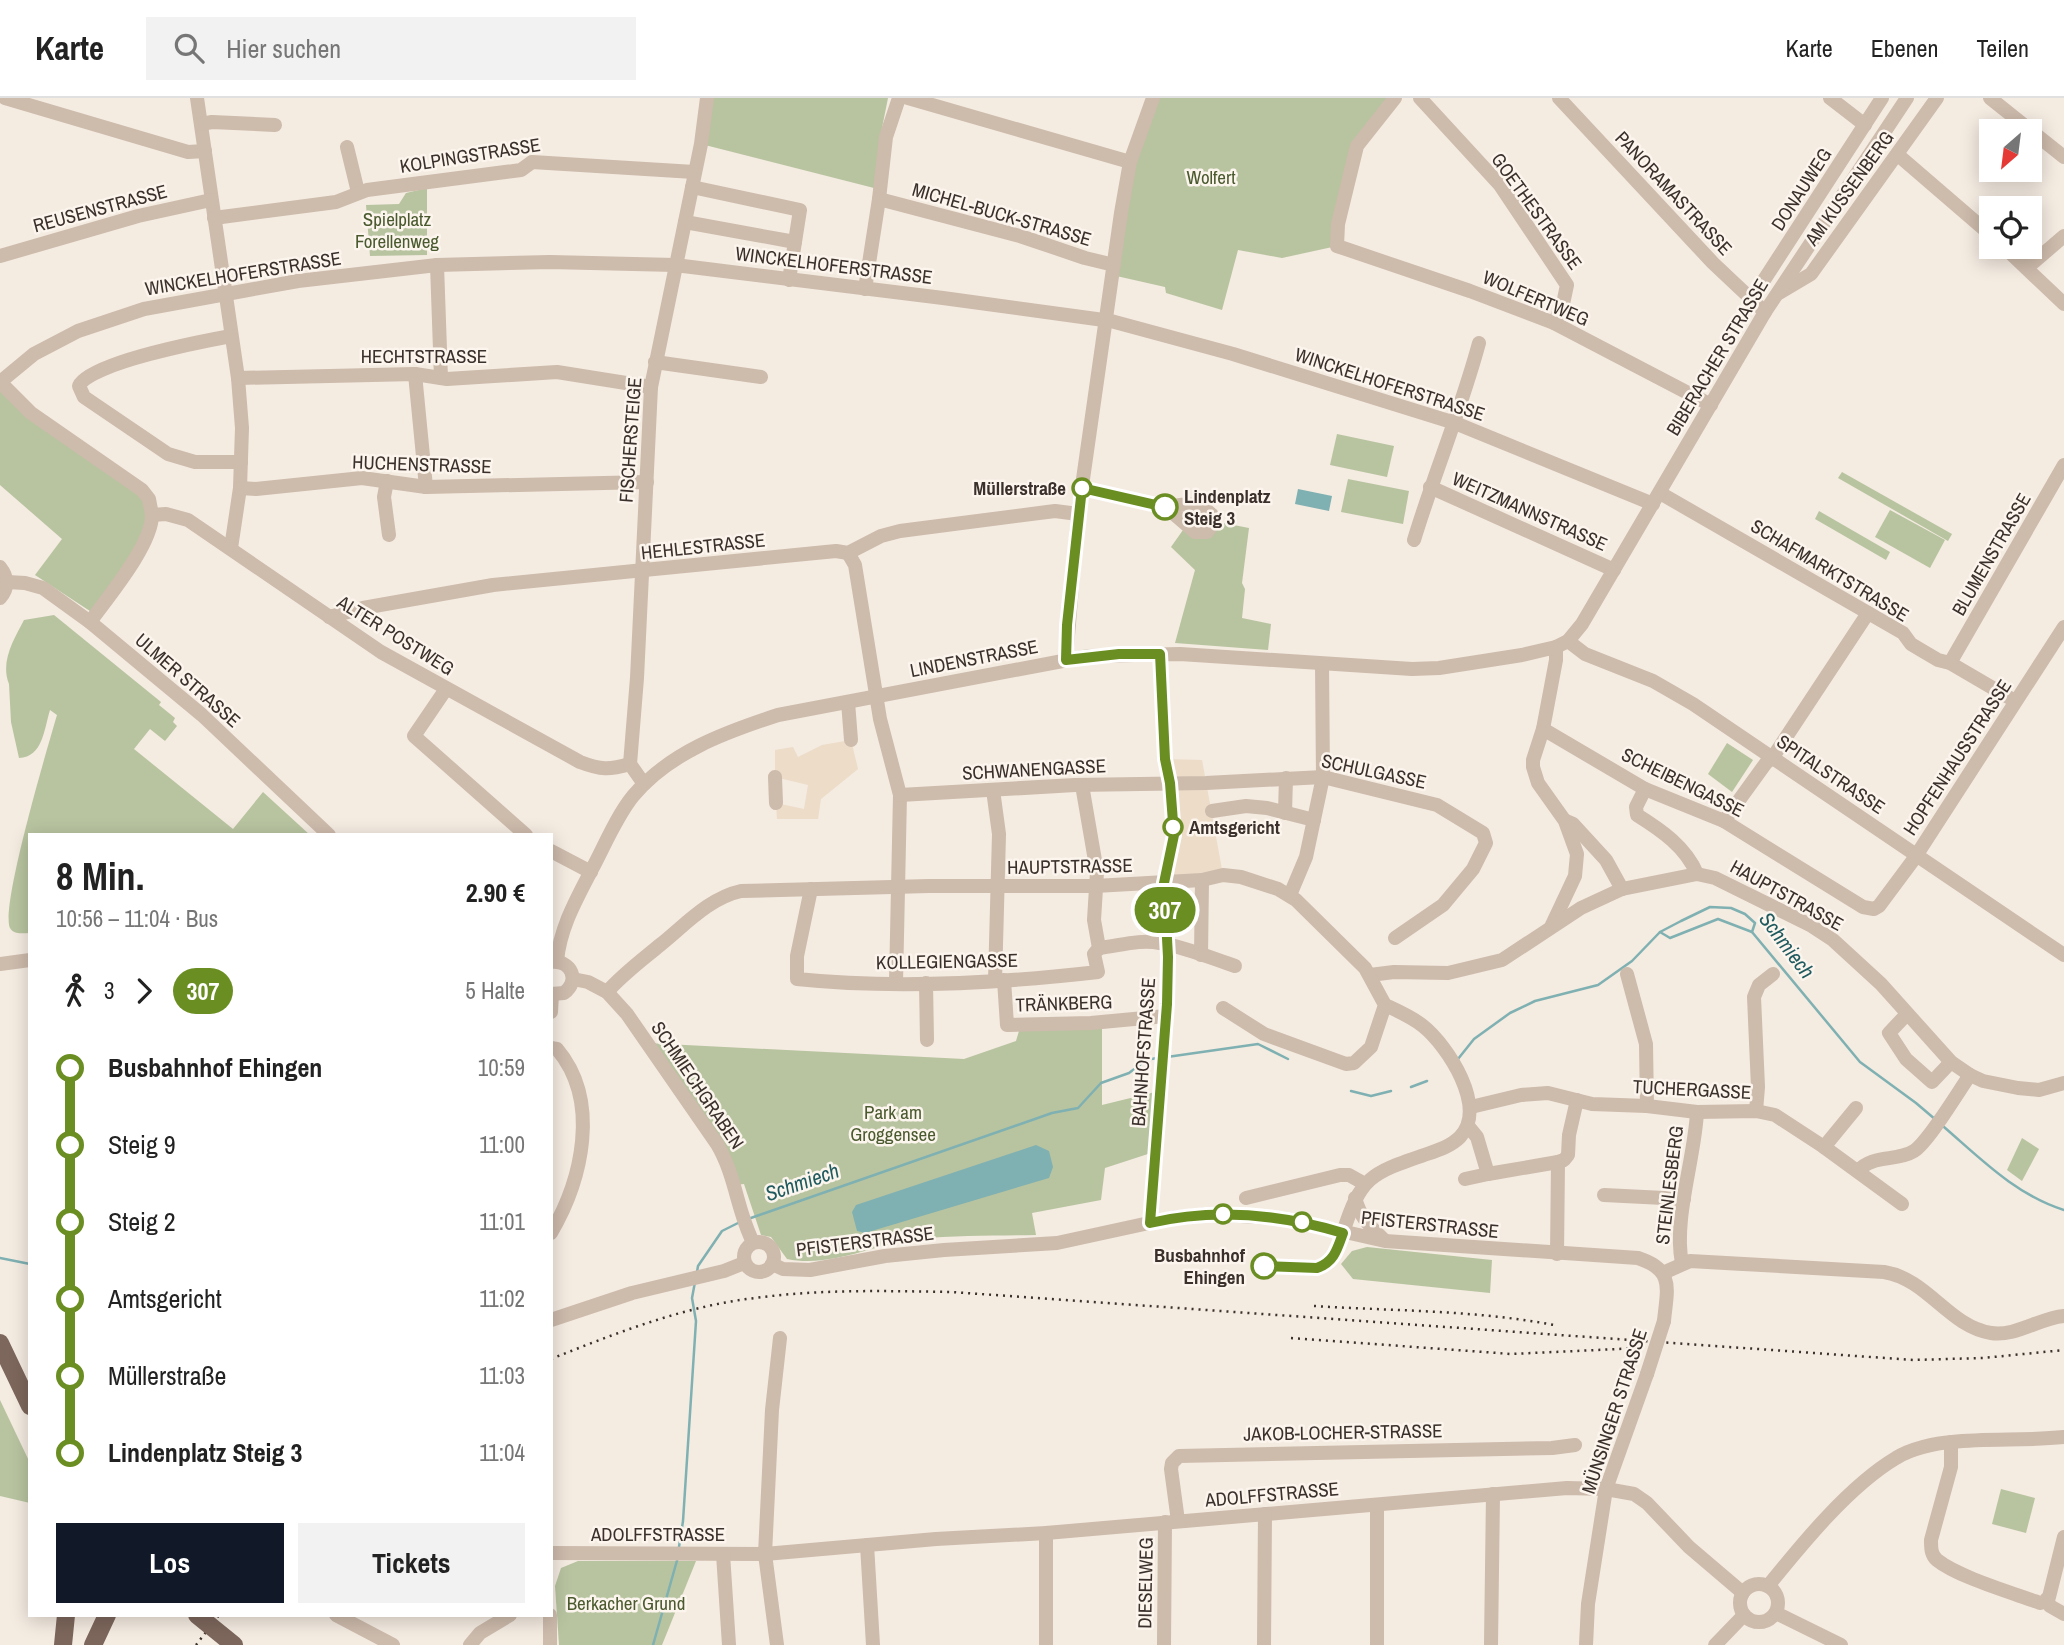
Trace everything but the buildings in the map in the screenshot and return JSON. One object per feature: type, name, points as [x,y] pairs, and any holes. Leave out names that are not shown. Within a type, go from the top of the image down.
[{"type":"main road","points":[[0,1343],[25,1394]]},
{"type":"main road","points":[[63,1645],[66,1617]]},
{"type":"main road","points":[[93,1645],[106,1617]]},
{"type":"main road","points":[[199,1617],[234,1645]]},
{"type":"street","points":[[5,98],[188,152],[205,151]]},
{"type":"street","points":[[197,98],[243,428],[240,488],[231,548]]},
{"type":"street","name":"FISCHERSTEIGE","points":[[630,764],[651,387],[703,133],[706,98]]},
{"type":"street","points":[[864,289],[886,137],[899,98]]},
{"type":"street","points":[[908,98],[1130,162]]},
{"type":"street","points":[[1066,660],[1078,514],[1105,320],[1130,162],[1153,98]]},
{"type":"street","name":"WOLFERTWEG","points":[[1395,98],[1357,146],[1338,224],[1337,246],[1554,323],[1711,405]]},
{"type":"street","name":"GOETHESTRASSE","points":[[1420,98],[1500,185],[1567,285],[1563,304],[1554,323]]},
{"type":"street","name":"PANORAMASTRASSE","points":[[1559,98],[1692,241],[1765,312]]},
{"type":"street","points":[[1830,98],[1865,125]]},
{"type":"street","name":"DONAUWEG","points":[[1751,300],[1882,98]]},
{"type":"street","name":"BIBERACHER STRASSE","points":[[1562,644],[1582,624],[1765,312],[1907,98]]},
{"type":"street","name":"AM KUSSENBERG","points":[[1775,296],[1811,274],[1817,267],[1937,98]]},
{"type":"street","points":[[1990,98],[2064,157]]},
{"type":"street","points":[[201,124],[212,122],[275,125]]},
{"type":"street","points":[[347,147],[358,191]]},
{"type":"street","points":[[1898,155],[1979,225]]},
{"type":"street","name":"KOLPINGSTRASSE","points":[[214,218],[336,202],[349,198],[358,191],[521,170],[532,162],[561,162],[693,179],[800,210],[795,242]]},
{"type":"street","name":"MICHEL-BUCK-STRASSE","points":[[879,199],[1020,236],[1114,265]]},
{"type":"street","name":"REUSENSTRASSE","points":[[0,256],[138,216],[211,200]]},
{"type":"street","points":[[685,222],[795,242],[789,280]]},
{"type":"street","points":[[2028,267],[2064,236]]},
{"type":"street","points":[[2018,259],[2064,304]]},
{"type":"street","name":"WINCKELHOFERSTRASSE","points":[[0,382],[34,354],[70,334],[144,309],[224,294],[318,279],[437,265],[550,262],[675,265],[1105,320],[1233,354],[1455,423],[1656,499]]},
{"type":"street","points":[[437,265],[442,378]]},
{"type":"street","name":"AM KUSSENBERG","points":[[1795,265],[1817,267]]},
{"type":"street","points":[[231,336],[130,360],[82,379],[79,386],[84,397],[168,454],[195,462],[241,462]]},
{"type":"street","points":[[1414,540],[1430,487],[1455,423],[1479,343]]},
{"type":"street","points":[[655,362],[761,377]]},
{"type":"street","name":"HECHTSTRASSE","points":[[238,378],[415,374],[442,378],[557,372],[651,387]]},
{"type":"street","points":[[415,374],[426,487]]},
{"type":"street","points":[[0,382],[31,412],[142,490],[149,499],[152,515],[149,533],[90,622]]},
{"type":"street","name":"BLUMENSTRASSE","points":[[1950,663],[2064,465]]},
{"type":"street","name":"HUCHENSTRASSE","points":[[240,488],[290,487],[362,478],[426,487],[647,482]]},
{"type":"street","points":[[387,481],[384,496],[389,535]]},
{"type":"street","name":"WEITZMANNSTRASSE","points":[[1430,487],[1614,570]]},
{"type":"street","points":[[1082,488],[1167,508]]},
{"type":"street","name":"SCHAFMARKTSTRASSE","points":[[1656,499],[1868,613],[1903,633],[1911,644],[2015,701]]},
{"type":"street","name":"HEHLESTRASSE","points":[[329,617],[375,606],[493,586],[836,551],[848,553],[881,536],[900,531],[1055,511],[1078,514]]},
{"type":"street","name":"ALTER POSTWEG","points":[[152,515],[166,514],[188,520],[381,652],[554,748],[598,769],[614,769],[630,764]]},
{"type":"street","points":[[848,553],[855,565],[886,748],[900,795],[896,982]]},
{"type":"street","points":[[0,568],[7,582],[0,598]]},
{"type":"street","name":"ULMER STRASSE","points":[[7,582],[34,584],[43,588],[90,622],[183,698],[327,833]]},
{"type":"street","points":[[1724,821],[1773,757],[1868,613]]},
{"type":"street","name":"HOPFENHAUSSTRASSE","points":[[1879,906],[1916,855],[2064,627]]},
{"type":"street","points":[[1551,927],[1568,893],[1577,866],[1577,855],[1565,821],[1538,783],[1533,760],[1543,729],[1556,660],[1562,644]]},
{"type":"street","name":"LINDENSTRASSE","points":[[554,962],[564,926],[591,872],[631,798],[644,783],[694,748],[736,729],[778,715],[1066,660],[1119,654],[1214,655],[1391,669],[1439,668],[1521,655],[1562,644]]},
{"type":"street","name":"SPITALSTRASSE","points":[[1562,644],[1672,691],[2064,955]]},
{"type":"street","name":"BAHNHOFSTRASSE","points":[[1150,1223],[1166,1016],[1164,883],[1174,835],[1170,783],[1165,759],[1160,654]]},
{"type":"street","points":[[1290,895],[1306,857],[1324,777],[1322,664]]},
{"type":"street","points":[[446,689],[414,736],[524,833]]},
{"type":"street","points":[[848,702],[851,740]]},
{"type":"street","name":"SCHEIBENGASSE","points":[[1543,729],[1645,789],[1724,821],[1863,906],[1870,909],[1879,906]]},
{"type":"street","points":[[630,764],[644,783]]},
{"type":"street","points":[[775,777],[776,803]]},
{"type":"street","name":"SCHULGASSE","points":[[1206,783],[1324,777],[1437,805],[1483,833],[1486,843],[1473,869],[1445,902],[1395,938]]},
{"type":"street","points":[[1284,813],[1286,778]]},
{"type":"street","name":"SCHWANENGASSE","points":[[900,795],[1082,785],[1206,783]]},
{"type":"street","points":[[1082,785],[1097,872],[1094,920],[1099,948],[1132,942],[1159,943],[1235,966]]},
{"type":"street","points":[[1370,975],[1394,972],[1448,973],[1502,960],[1581,908],[1622,889],[1697,874],[1691,859],[1660,830],[1637,815],[1636,807],[1645,789]]},
{"type":"street","points":[[993,790],[999,834],[996,895],[999,981]]},
{"type":"street","points":[[1212,811],[1246,806],[1314,820]]},
{"type":"street","points":[[1565,821],[1573,824],[1606,860],[1622,889]]},
{"type":"street","points":[[553,852],[591,872]]},
{"type":"street","name":"HAUPTSTRASSE","points":[[1697,874],[1715,878],[1810,925],[1833,940],[1881,985],[1951,1062],[1970,1074],[1983,1081],[2018,1088],[2039,1090],[2064,1083]]},
{"type":"street","name":"HAUPTSTRASSE","points":[[607,992],[694,917],[729,894],[755,890],[1095,886],[1202,880],[1223,875],[1241,877],[1290,895],[1370,975],[1385,1004]]},
{"type":"street","points":[[1201,955],[1202,880]]},
{"type":"street","name":"KOLLEGIENGASSE","points":[[811,889],[797,956],[797,979],[926,983],[999,981],[1098,972],[1094,954],[1099,948]]},
{"type":"street","points":[[0,964],[28,960]]},
{"type":"street","points":[[553,994],[564,993],[572,985],[573,979],[568,966],[554,962]]},
{"type":"street","points":[[1627,974],[1646,1044],[1647,1106]]},
{"type":"street","points":[[1756,1111],[1758,1087],[1754,998],[1759,985],[1773,974]]},
{"type":"street","name":"SCHMIECHGRABEN","points":[[573,979],[588,982],[607,992],[627,1014],[728,1161],[750,1237],[770,1246],[774,1255],[772,1264]]},
{"type":"street","name":"TRÄNKBERG","points":[[999,981],[1007,1025],[1091,1023],[1166,1016]]},
{"type":"street","points":[[926,983],[927,1040]]},
{"type":"street","points":[[1223,1009],[1264,1034],[1346,1064],[1354,1063],[1371,1047],[1385,1004],[1421,1024],[1448,1056],[1457,1072],[1471,1107],[1468,1126],[1454,1143],[1441,1150],[1377,1173],[1365,1184],[1356,1198],[1343,1233]]},
{"type":"street","points":[[1908,1014],[1889,1033],[1906,1059],[1932,1082],[1951,1062]]},
{"type":"street","points":[[553,1048],[565,1058],[576,1079],[582,1124],[576,1178],[569,1201],[553,1229]]},
{"type":"street","points":[[1858,1171],[1870,1161],[1903,1157],[1922,1145],[1970,1074]]},
{"type":"street","name":"TUCHERGASSE","points":[[1471,1107],[1521,1095],[1548,1093],[1592,1104],[1647,1106],[1697,1112],[1756,1111],[1775,1115],[1902,1204]]},
{"type":"street","points":[[1465,1179],[1564,1160],[1568,1154],[1569,1135],[1577,1100]]},
{"type":"street","points":[[1824,1147],[1856,1108]]},
{"type":"street","name":"STEINLESBERG","points":[[1682,1263],[1679,1252],[1684,1199],[1697,1112]]},
{"type":"street","points":[[1468,1126],[1477,1137],[1488,1174]]},
{"type":"street","points":[[1557,1254],[1558,1162]]},
{"type":"street","points":[[1246,1198],[1340,1175],[1349,1175],[1365,1184]]},
{"type":"street","points":[[1604,1195],[1684,1199]]},
{"type":"street","points":[[1356,1198],[1360,1214],[1366,1223],[1385,1241]]},
{"type":"street","name":"PFISTERSTRASSE","points":[[772,1264],[783,1269],[810,1270],[885,1256],[1057,1243],[1172,1218],[1209,1214],[1265,1216],[1385,1241],[1639,1258],[1651,1262],[1663,1273]]},
{"type":"street","points":[[750,1237],[744,1252],[744,1263],[751,1270],[761,1272],[772,1264]]},
{"type":"street","points":[[1663,1273],[1682,1263],[1697,1261],[1892,1273],[1926,1290],[1967,1324],[1994,1334],[2064,1316]]},
{"type":"street","points":[[553,1319],[632,1293],[712,1274],[744,1263]]},
{"type":"street","name":"MÜNSINGER STRASSE","points":[[1586,1645],[1588,1604],[1606,1489],[1664,1321],[1667,1291],[1663,1273]]},
{"type":"street","points":[[776,1645],[765,1554],[772,1410],[780,1338]]},
{"type":"street","points":[[1768,1586],[1822,1524],[1868,1478],[1898,1456],[1951,1442],[2064,1437]]},
{"type":"street","points":[[1951,1442],[1951,1467],[1931,1540],[1931,1551],[1936,1559],[1955,1570],[2040,1603],[2049,1597],[2064,1538]]},
{"type":"street","name":"JAKOB-LOCHER-STRASSE","points":[[1172,1522],[1171,1469],[1179,1456],[1552,1448],[1575,1445]]},
{"type":"street","name":"ADOLFFSTRASSE","points":[[553,1553],[765,1554],[936,1539],[1046,1533],[1567,1488],[1606,1489],[1634,1494],[1647,1503],[1689,1547],[1743,1594]]},
{"type":"street","points":[[1492,1645],[1493,1494]]},
{"type":"street","points":[[1377,1505],[1377,1645]]},
{"type":"street","points":[[1264,1645],[1265,1514]]},
{"type":"street","name":"DIESELWEG","points":[[1164,1645],[1172,1522]]},
{"type":"street","points":[[1046,1533],[1046,1645]]},
{"type":"street","points":[[867,1545],[873,1645]]},
{"type":"street","points":[[723,1553],[729,1645]]},
{"type":"street","points":[[1757,1584],[1768,1586],[1779,1601],[1776,1613],[1772,1618],[1755,1622],[1744,1615],[1740,1605],[1743,1594],[1757,1584]]},
{"type":"street","points":[[2047,1600],[2064,1614]]},
{"type":"street","points":[[1776,1613],[1841,1645]]},
{"type":"street","points":[[1715,1645],[1744,1615]]},
{"type":"street","points":[[340,1617],[393,1645]]},
{"type":"street","points":[[470,1645],[480,1633],[507,1617]]},
{"type":"street","points":[[550,1617],[550,1645]]},
{"type":"green space","points":[[713,98],[888,98],[874,188],[701,144]]},
{"type":"green space","name":"Wolfert","points":[[1153,98],[1395,98],[1357,147],[1337,246],[1282,258],[1238,250],[1222,310],[1166,293],[1165,287],[1112,275],[1121,213]]},
{"type":"green space","name":"Spielplatz Forellenweg","points":[[427,188],[427,255],[370,256],[366,205],[399,204],[406,193]]},
{"type":"green space","points":[[0,382],[149,499],[149,533],[96,615],[35,575],[62,539],[0,485]]},
{"type":"green space","points":[[1337,434],[1394,446],[1387,477],[1330,465]]},
{"type":"green space","points":[[1842,472],[1952,534],[1948,541],[1838,478]]},
{"type":"green space","points":[[1348,479],[1409,491],[1403,524],[1341,512]]},
{"type":"green space","points":[[1890,510],[1945,540],[1930,568],[1875,537]]},
{"type":"green space","points":[[1819,511],[1890,552],[1886,560],[1815,519]]},
{"type":"green space","points":[[1218,522],[1249,528],[1242,583],[1245,589],[1242,618],[1271,624],[1268,650],[1175,643],[1195,570],[1171,547],[1183,530],[1194,537],[1206,539],[1213,533]]},
{"type":"green space","points":[[54,615],[161,702],[159,705],[175,718],[173,722],[177,726],[165,741],[150,729],[134,749],[233,829],[263,792],[308,833],[28,833],[28,933],[14,932],[10,928],[9,914],[12,890],[57,715],[50,710],[38,747],[33,753],[19,758],[11,722],[6,667],[12,643],[24,620]]},
{"type":"green space","points":[[1727,743],[1753,760],[1732,792],[1708,774]]},
{"type":"green space","name":"Park am Groggensee","points":[[1102,1026],[1102,1105],[1155,1092],[1151,1153],[1105,1168],[1101,1200],[1032,1213],[1036,1235],[918,1239],[836,1258],[803,1261],[787,1259],[771,1237],[761,1235],[744,1184],[735,1185],[646,1043],[964,1059],[1016,1041],[1019,1031]]},
{"type":"green space","points":[[2022,1138],[2039,1149],[2022,1181],[2007,1170]]},
{"type":"green space","points":[[1367,1247],[1492,1260],[1490,1293],[1353,1279],[1341,1264],[1352,1251]]},
{"type":"green space","points":[[0,1400],[28,1459],[28,1503],[0,1496]]},
{"type":"green space","points":[[2001,1489],[2035,1498],[2026,1533],[1992,1524]]},
{"type":"green space","name":"Berkacher Grund","points":[[578,1561],[696,1561],[662,1645],[559,1645],[555,1586],[561,1568]]},
{"type":"shaded area","points":[[851,740],[858,769],[821,799],[818,819],[777,819],[776,803],[804,809],[808,785],[775,777],[775,750],[793,747],[798,757],[822,745]]},
{"type":"shaded area","points":[[1165,759],[1202,760],[1223,875],[1164,883],[1174,835]]},
{"type":"water","points":[[1298,489],[1332,496],[1329,511],[1295,504]]},
{"type":"water","points":[[1036,1145],[1049,1151],[1053,1167],[1049,1178],[865,1233],[857,1231],[852,1212],[856,1205]]},
{"type":"waterway","name":"Schmiech","points":[[1458,1059],[1474,1039],[1510,1013],[1535,1001],[1598,985],[1632,961],[1660,932],[1710,907],[1731,908],[1745,914],[1755,923],[1752,932],[1860,1062],[1936,1120]]},
{"type":"waterway","points":[[1660,932],[1670,938],[1718,919],[1752,932]]},
{"type":"waterway","name":"Schmiech","points":[[1167,1057],[1258,1044],[1288,1059]]},
{"type":"waterway","name":"Schmiech","points":[[748,1219],[1052,1113],[1078,1108],[1101,1083],[1129,1073],[1146,1060],[1157,1058]]},
{"type":"waterway","name":"Schmiech","points":[[1411,1087],[1427,1081]]},
{"type":"waterway","name":"Schmiech","points":[[1351,1091],[1371,1096],[1391,1091]]},
{"type":"waterway","name":"Schmiech","points":[[1944,1127],[2015,1186],[2064,1210]]},
{"type":"waterway","name":"Schmiech","points":[[697,1272],[698,1266],[722,1231],[738,1223]]},
{"type":"waterway","points":[[0,1258],[28,1264]]},
{"type":"waterway","name":"Schmiech","points":[[679,1547],[696,1321],[692,1298],[695,1282]]},
{"type":"waterway","name":"Schmiech","points":[[653,1645],[678,1557]]},
{"type":"railway","points":[[553,1358],[626,1330],[703,1307],[780,1295],[878,1291],[952,1292],[1913,1360],[1983,1358],[2064,1350]]},
{"type":"railway","points":[[1314,1306],[1464,1314],[1554,1325]]},
{"type":"railway","points":[[1291,1338],[1511,1354],[1640,1348]]},
{"type":"railway","points":[[196,1645],[217,1617]]},
{"type":"bus line","name":"307","points":[[1165,507],[1082,488],[1067,625],[1066,660],[1119,654],[1160,654],[1165,759],[1170,783],[1174,835],[1164,883],[1168,957],[1167,1004],[1150,1223],[1209,1214],[1265,1216],[1343,1233],[1338,1250],[1325,1265],[1317,1268],[1264,1266]]},
{"type":"place","name":"Müllerstraße","points":[[1082,488]]},
{"type":"place","name":"Lindenplatz Steig 3","points":[[1165,507]]},
{"type":"place","name":"Amtsgericht","points":[[1173,827]]},
{"type":"place","name":"Busbahnhof Ehingen","points":[[1264,1266]]}]
